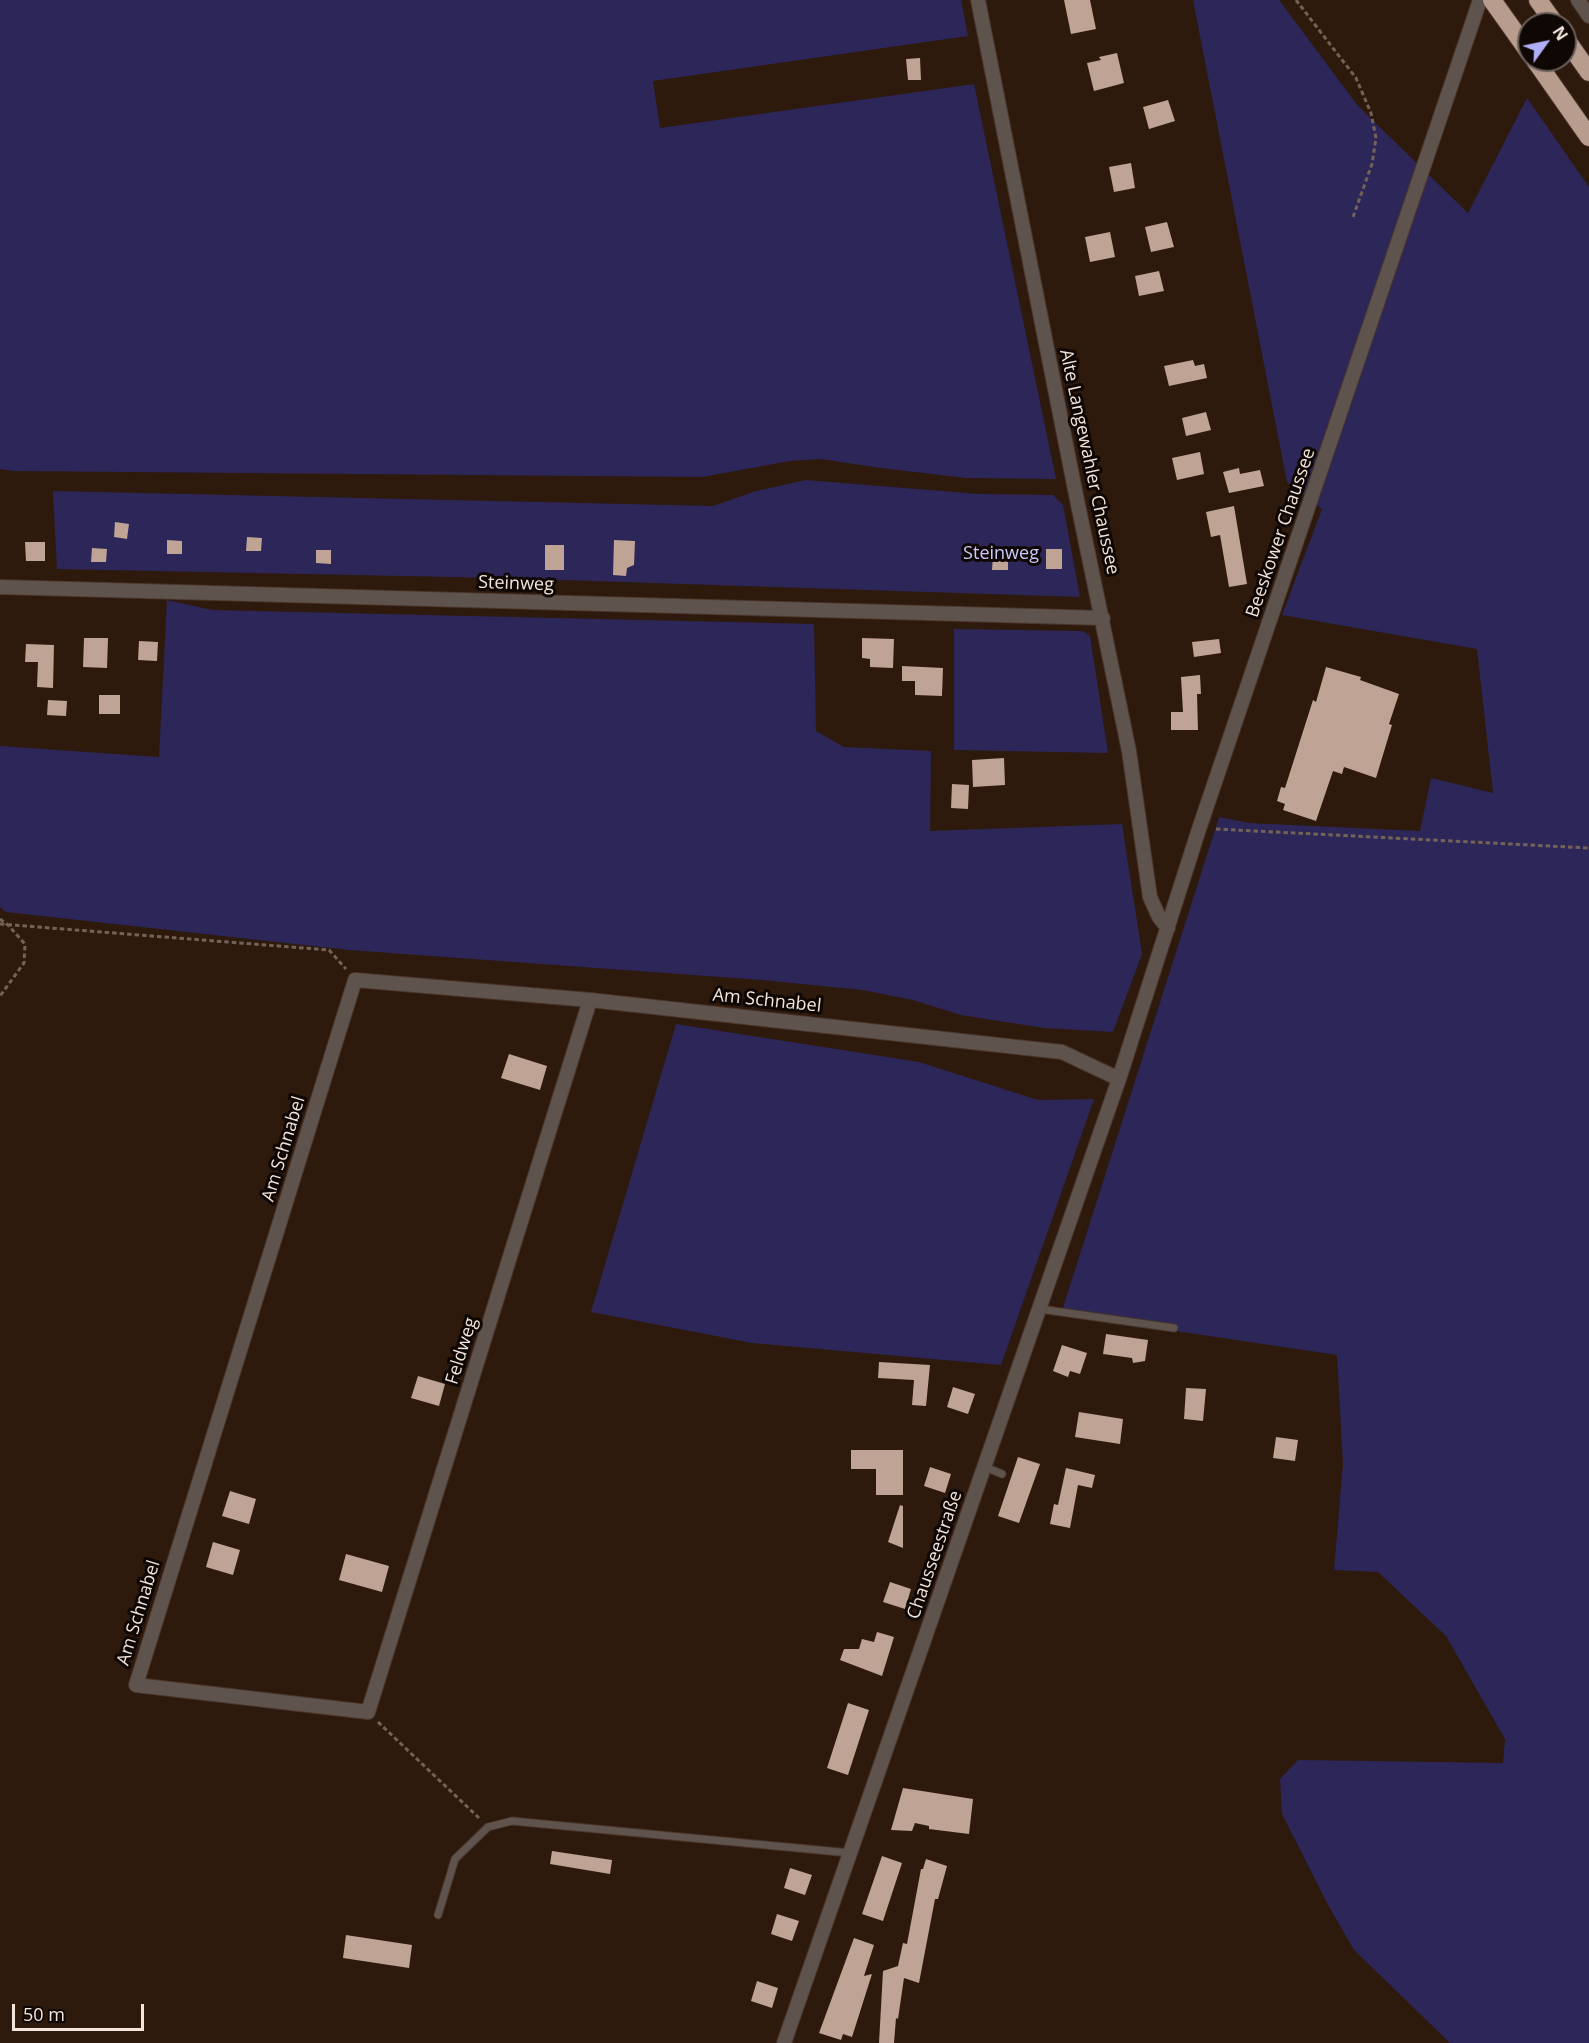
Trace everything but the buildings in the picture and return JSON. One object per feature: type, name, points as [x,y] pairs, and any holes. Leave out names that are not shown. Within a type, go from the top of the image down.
[{"type":"highway","points":[[1492,0],[1517,35]]},
{"type":"highway","points":[[1577,55],[1589,72]]},
{"type":"highway","points":[[1543,72],[1589,137]]},
{"type":"street","name":"Alte Langewahler Chaussee","points":[[978,0],[1129,752],[1150,897],[1168,928]]},
{"type":"street","name":"Beeskower Chaussee","points":[[1119,1079],[1199,828],[1480,0]]},
{"type":"street","points":[[1578,0],[1589,16]]},
{"type":"street","name":"Steinweg","points":[[0,587],[1103,618]]},
{"type":"street","name":"Am Schnabel","points":[[368,1712],[135,1685],[355,980],[590,1000],[1062,1052],[1119,1079]]},
{"type":"street","name":"Feldweg","points":[[368,1712],[590,1000]]},
{"type":"street","name":"Chausseestraße","points":[[784,2043],[1119,1079]]},
{"type":"lane","points":[[1040,1309],[1174,1328]]},
{"type":"lane","points":[[985,1467],[1002,1474]]},
{"type":"lane","points":[[438,1915],[455,1859],[488,1827],[512,1821],[850,1853]]},
{"type":"path","points":[[1296,0],[1356,78],[1371,112],[1376,138],[1372,164],[1353,217]]},
{"type":"path","points":[[1199,828],[1589,848]]},
{"type":"path","points":[[0,921],[8,924],[329,950],[355,980]]},
{"type":"path","points":[[0,996],[24,963],[25,944],[8,924]]},
{"type":"path","points":[[368,1712],[488,1827]]},
{"type":"green space","points":[[0,0],[961,0],[968,36],[653,81],[660,128],[974,84],[1056,479],[966,478],[821,459],[790,461],[702,477],[13,471],[0,469]]},
{"type":"green space","points":[[1193,0],[1279,0],[1358,106],[1468,213],[1527,98],[1589,187],[1589,2043],[1450,2043],[1354,1950],[1328,1905],[1282,1814],[1280,1779],[1298,1760],[1503,1763],[1505,1739],[1446,1636],[1378,1572],[1334,1570],[1343,1464],[1337,1355],[1061,1314],[1219,817],[1249,823],[1420,831],[1431,778],[1493,793],[1477,649],[1282,615],[1322,509],[1287,482]]},
{"type":"green space","name":"Steinweg","points":[[806,480],[978,494],[1053,495],[1063,505],[1080,597],[501,578],[57,569],[53,491],[713,506],[756,491]]},
{"type":"green space","points":[[167,600],[212,610],[814,624],[816,731],[844,747],[931,751],[930,831],[1122,824],[1142,954],[1113,1032],[1044,1028],[961,1015],[913,1000],[862,990],[762,980],[349,950],[6,912],[0,907],[0,746],[159,757]]},
{"type":"green space","points":[[954,629],[1082,631],[1090,636],[1108,753],[954,750]]},
{"type":"green space","points":[[676,1024],[919,1062],[1038,1100],[1094,1099],[1001,1365],[752,1343],[591,1312]]}]
